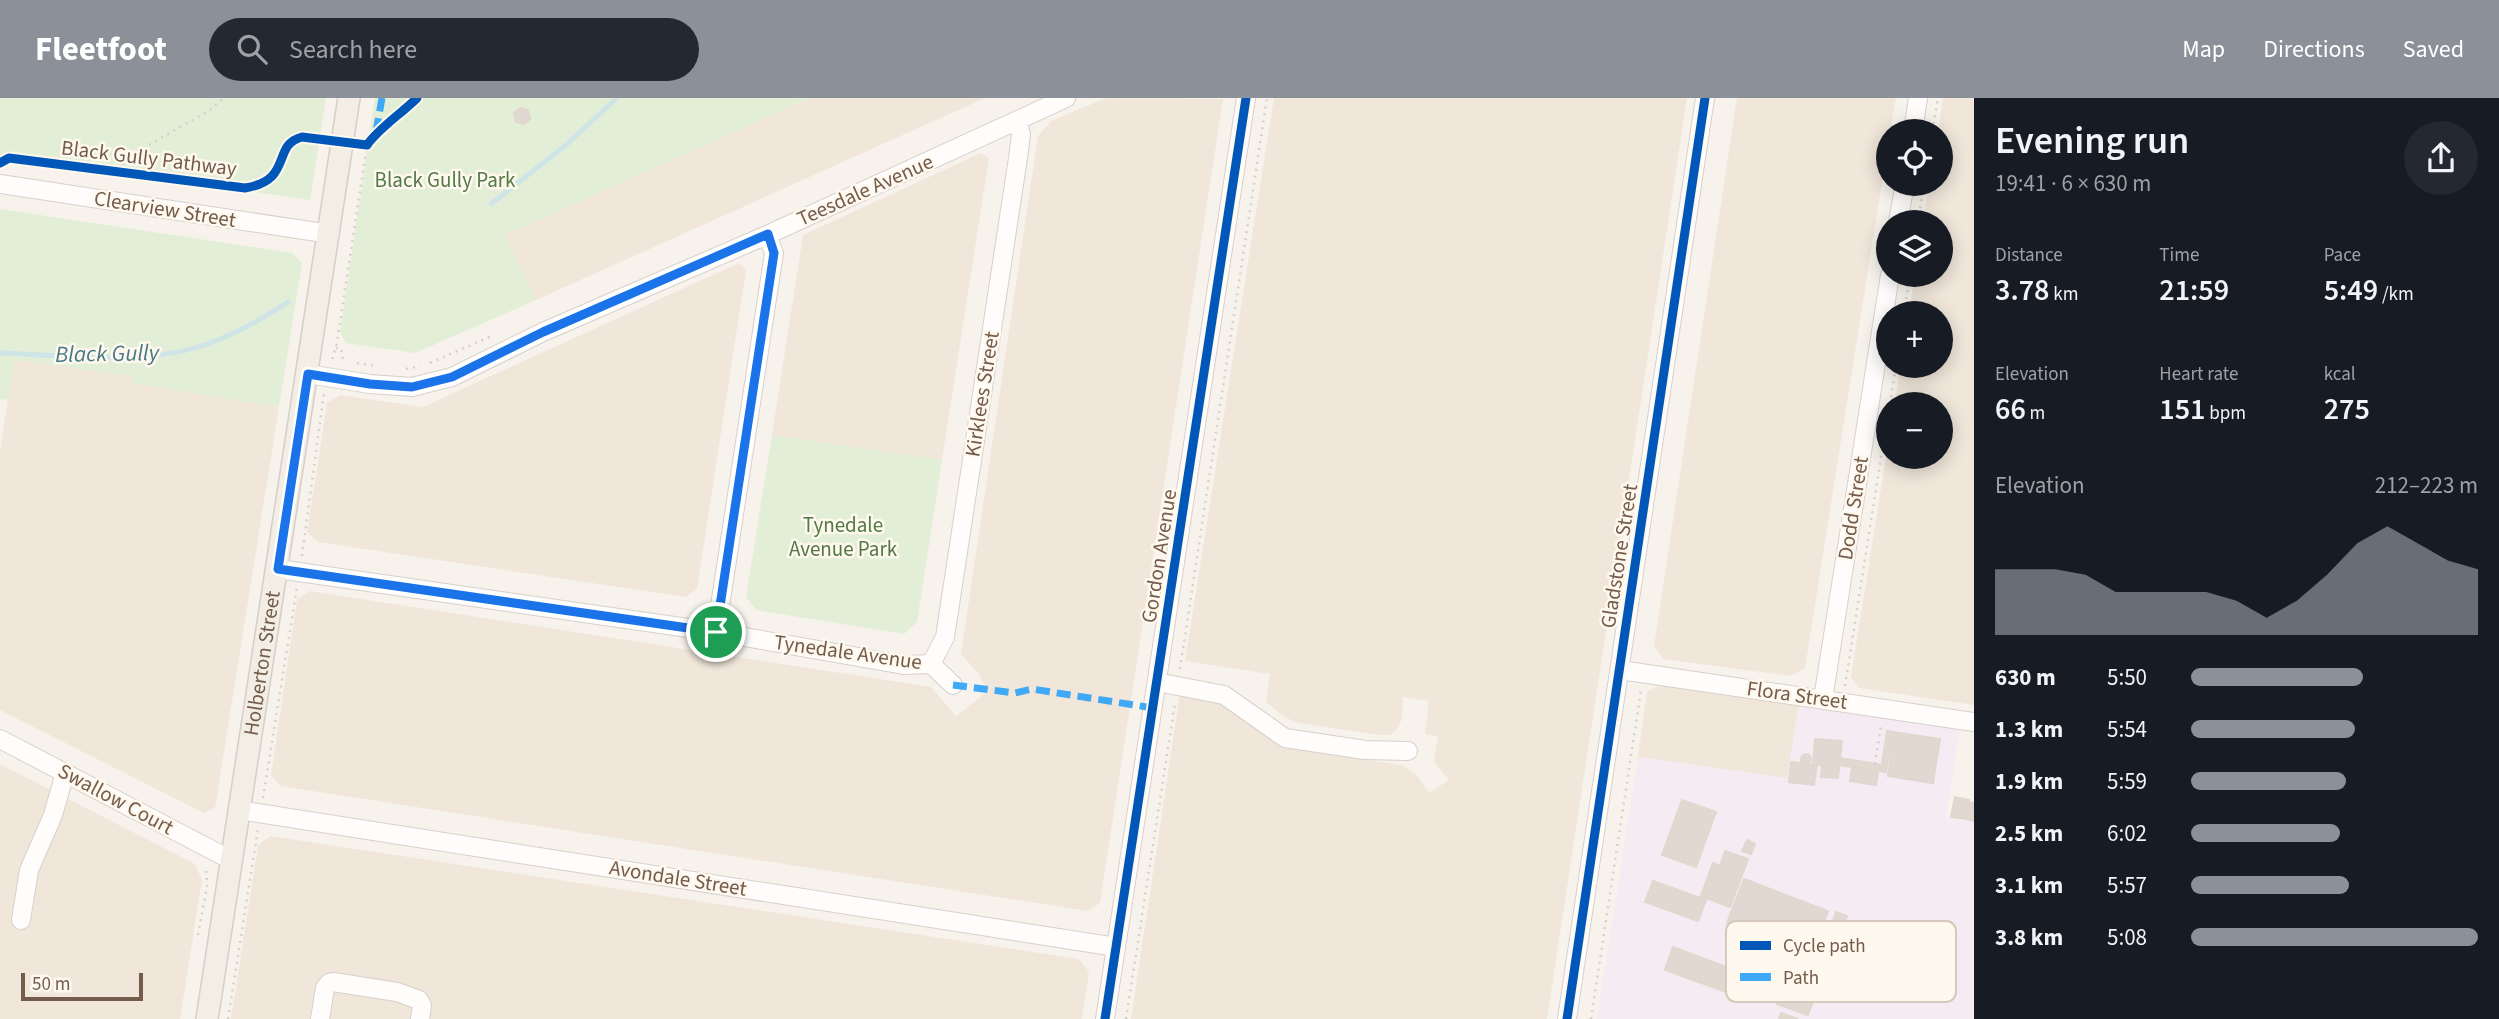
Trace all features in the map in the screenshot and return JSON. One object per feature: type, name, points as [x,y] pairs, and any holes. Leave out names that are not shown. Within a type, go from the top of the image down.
[{"type":"main road","name":"Holberton Street","points":[[207,1019],[349,98]]},
{"type":"street","name":"Teesdale Avenue","points":[[308,374],[370,384],[412,387],[452,377],[543,332],[768,234],[1066,98]]},
{"type":"street","name":"Gordon Avenue","points":[[1105,1019],[1247,98]]},
{"type":"street","name":"Gladstone Street","points":[[1567,1019],[1705,98]]},
{"type":"street","points":[[1915,119],[1918,98]]},
{"type":"street","name":"Kirklees Street","points":[[931,664],[945,637],[1018,158],[1021,134],[1017,122]]},
{"type":"street","name":"Clearview Street","points":[[0,184],[330,234]]},
{"type":"street","points":[[716,632],[774,253],[768,234]]},
{"type":"street","name":"Dodd Street","points":[[1823,699],[1888,287]]},
{"type":"street","name":"Tynedale Avenue","points":[[278,569],[716,632],[904,665],[931,664],[953,685]]},
{"type":"street","name":"Flora Street","points":[[1620,670],[1974,722]]},
{"type":"street","points":[[1157,682],[1224,695],[1285,738],[1365,750],[1408,751]]},
{"type":"street","name":"Swallow Court","points":[[0,739],[231,860]]},
{"type":"street","points":[[21,920],[29,870],[52,815],[65,773]]},
{"type":"street","name":"Avondale Street","points":[[239,810],[1116,947]]},
{"type":"street","points":[[320,1019],[325,988],[333,982],[397,992],[419,1000],[422,1006],[420,1019]]},
{"type":"path","points":[[122,172],[124,159],[210,110],[224,98]]},
{"type":"path","points":[[1126,1019],[1267,98]]},
{"type":"path","points":[[1935,119],[1938,98]]},
{"type":"path","points":[[403,112],[414,100]]},
{"type":"path","points":[[343,142],[367,145],[372,139]]},
{"type":"path","points":[[398,368],[427,365],[504,331]]},
{"type":"path","points":[[336,348],[341,348],[343,359],[347,362],[380,366]]},
{"type":"path","points":[[1842,702],[1879,469]]},
{"type":"path","points":[[1591,1019],[1643,673]]},
{"type":"path","points":[[1875,764],[1884,709]]},
{"type":"path","points":[[198,935],[207,886],[206,868],[210,849]]},
{"type":"shaded area","points":[[810,98],[985,98],[536,300],[504,235]]},
{"type":"shaded area","points":[[1106,98],[1223,99],[1100,903],[1088,911],[280,786],[271,775],[297,600],[309,591],[931,687],[956,716],[988,691],[978,673],[961,654],[1038,136],[1051,121]]},
{"type":"shaded area","points":[[1274,98],[1687,98],[1547,1019],[1131,1019],[1180,693],[1230,705],[1279,746],[1401,765],[1415,773],[1429,793],[1449,780],[1434,762],[1438,736],[1425,734],[1429,701],[1403,697],[1402,719],[1390,735],[1299,723],[1284,717],[1266,702],[1270,674],[1185,661]]},
{"type":"shaded area","points":[[1737,98],[1896,98],[1892,119],[1876,119],[1876,196],[1880,196],[1805,668],[1791,676],[1663,659],[1654,646]]},
{"type":"shaded area","points":[[1943,98],[1974,98],[1974,705],[1859,688],[1851,677],[1884,469],[1953,469],[1953,392],[1896,392],[1899,378],[1953,378],[1953,301],[1911,301],[1913,287],[1953,287],[1953,210],[1925,210],[1927,196],[1953,196],[1953,119],[1940,119]]},
{"type":"shaded area","points":[[981,153],[989,158],[942,460],[772,435],[803,235]]},
{"type":"shaded area","points":[[739,263],[746,270],[697,589],[686,597],[318,542],[307,532],[327,403],[340,395],[423,407]]},
{"type":"shaded area","points":[[14,359],[133,376],[133,383],[279,407],[215,808],[204,813],[0,710],[0,451]]},
{"type":"shaded area","points":[[1662,684],[1799,704],[1787,778],[1638,757],[1647,692]]},
{"type":"shaded area","points":[[1799,704],[1960,727],[1946,817],[1974,822],[1974,1019],[1597,1019],[1638,757],[1787,778]]},
{"type":"shaded area","points":[[0,764],[195,864],[202,880],[180,1019],[0,1019]]},
{"type":"shaded area","points":[[270,836],[1079,959],[1089,972],[1082,1019],[231,1019],[258,846]]},
{"type":"green space","points":[[0,98],[326,98],[310,200],[0,155]]},
{"type":"green space","name":"Black Gully Park","points":[[375,98],[810,98],[505,235],[536,300],[415,353],[346,343],[340,332]]},
{"type":"green space","points":[[0,209],[292,253],[302,263],[279,407],[133,383],[132,376],[15,360],[8,400],[0,399]]},
{"type":"green space","name":"Tynedale Avenue Park","points":[[772,435],[942,460],[917,622],[904,634],[756,610],[746,597]]},
{"type":"building","points":[[520,108],[528,110],[530,119],[524,124],[516,122],[514,113]]},
{"type":"building","points":[[1887,731],[1940,739],[1939,745],[1892,738],[1886,772],[1839,765],[1840,758],[1882,765]]},
{"type":"building","points":[[1894,738],[1939,745],[1933,783],[1888,776]]},
{"type":"building","points":[[1815,739],[1842,741],[1838,778],[1821,777],[1822,765],[1813,764]]},
{"type":"building","points":[[1806,754],[1810,755],[1810,763],[1806,764],[1802,763],[1801,759],[1802,755]]},
{"type":"building","points":[[1791,762],[1817,765],[1814,785],[1789,782]]},
{"type":"building","points":[[1852,768],[1878,772],[1876,785],[1850,781]]},
{"type":"building","points":[[1955,797],[1969,800],[1966,819],[1951,817]]},
{"type":"building","points":[[1682,800],[1716,812],[1696,867],[1662,855]]},
{"type":"building","points":[[1969,802],[1974,803],[1974,821],[1966,819]]},
{"type":"building","points":[[1747,840],[1755,844],[1751,854],[1742,851]]},
{"type":"building","points":[[1725,851],[1748,859],[1730,907],[1701,896],[1713,863],[1720,866]]},
{"type":"building","points":[[1744,879],[1828,911],[1824,921],[1728,921]]},
{"type":"building","points":[[1653,881],[1706,900],[1698,921],[1645,902]]},
{"type":"building","points":[[1836,912],[1847,916],[1845,921],[1833,921]]},
{"type":"building","points":[[1673,947],[1726,967],[1726,992],[1665,970]]},
{"type":"building","points":[[1778,1002],[1813,1002],[1808,1015],[1777,1004]]},
{"type":"building","points":[[1781,1013],[1798,1019],[1779,1019]]},
{"type":"waterway","name":"Black Gully","points":[[491,204],[566,145],[617,98]]},
{"type":"waterway","name":"Black Gully","points":[[0,353],[105,358],[184,351],[228,336],[288,302]]},
{"type":"marked path","points":[[376,132],[382,98]]},
{"type":"marked path","points":[[953,685],[1015,693],[1032,689],[1153,708]]},
{"type":"cycle path","name":"Black Gully Pathway","points":[[0,163],[9,158],[245,188],[270,178],[293,141],[302,137],[367,145],[417,98]]},
{"type":"cycle path","points":[[1105,1019],[1246,98]]},
{"type":"cycle path","points":[[1567,1019],[1705,98]]},
{"type":"route","points":[[768,234],[774,253],[716,632],[278,569],[308,374],[370,384],[412,387],[452,377],[543,332],[768,234]]}]
